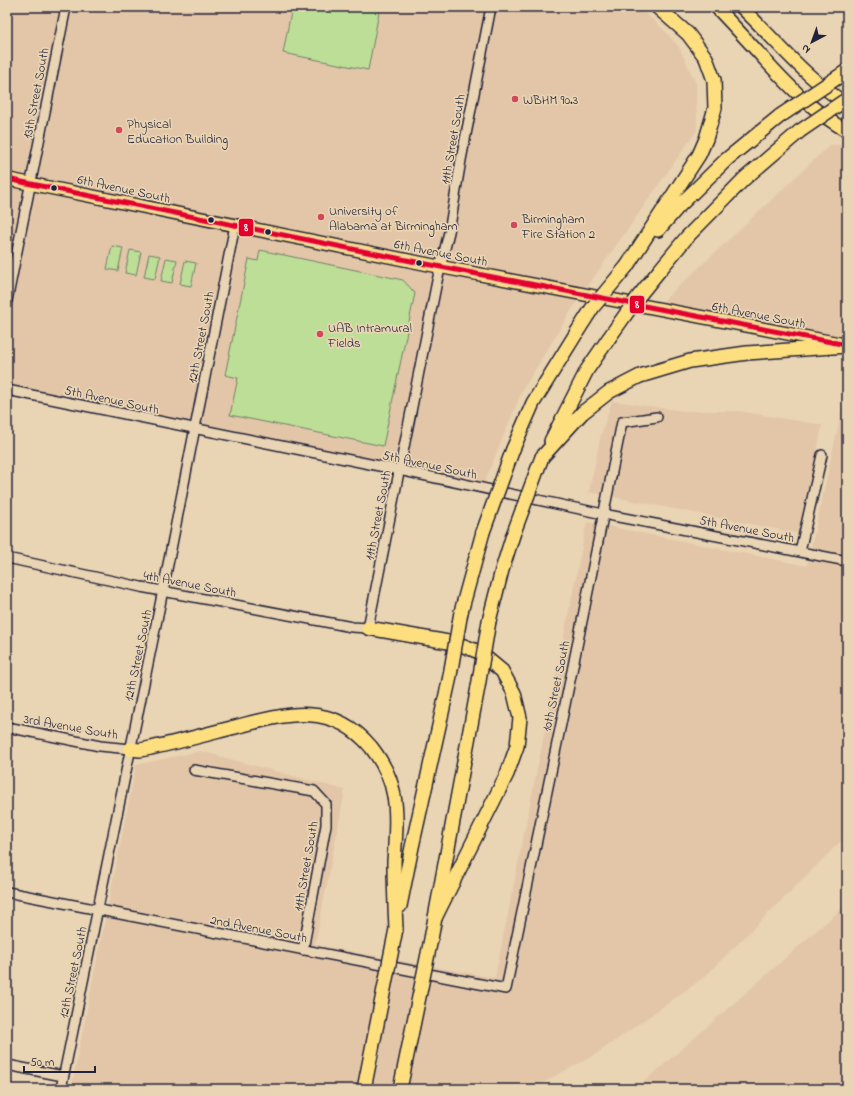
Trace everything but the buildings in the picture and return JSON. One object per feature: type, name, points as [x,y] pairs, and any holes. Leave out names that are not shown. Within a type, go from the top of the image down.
[{"type":"highway","points":[[627,266],[699,155],[706,139],[715,108],[714,80],[706,58],[688,34],[657,7]]},
{"type":"highway","points":[[364,1089],[412,847],[449,680],[461,612],[483,532],[513,450],[533,402],[593,307],[679,206],[727,159],[780,116],[847,71]]},
{"type":"highway","points":[[400,1089],[431,939],[489,622],[502,570],[513,535],[542,457],[587,370],[638,297],[687,237],[744,179],[800,131],[847,99]]},
{"type":"highway","points":[[542,457],[582,413],[609,392],[640,376],[690,361],[747,353],[847,346]]},
{"type":"highway","points":[[368,628],[454,643],[479,652],[502,671],[514,692],[520,718],[516,746],[506,774],[435,918]]},
{"type":"highway","points":[[130,749],[140,750],[151,748],[266,719],[289,715],[312,714],[351,728],[367,742],[377,754],[389,775],[392,787],[396,822],[394,862],[396,929]]},
{"type":"main road","points":[[716,7],[806,102],[832,123],[847,131]]},
{"type":"main road","points":[[741,7],[811,77],[825,89],[847,104]]},
{"type":"main road","name":"6th Avenue South","points":[[7,179],[441,267],[847,346]]},
{"type":"street","name":"13th Street South","points":[[7,301],[66,7]]},
{"type":"street","name":"11th Street South","points":[[368,628],[399,470],[448,238],[460,160],[491,7]]},
{"type":"street","name":"12th Street South","points":[[61,1089],[163,591],[235,225]]},
{"type":"street","name":"5th Avenue South","points":[[7,390],[399,470],[603,514],[847,561]]},
{"type":"street","name":"10th Street South","points":[[506,990],[622,422],[657,417]]},
{"type":"street","points":[[800,551],[822,455]]},
{"type":"street","name":"4th Avenue South","points":[[7,558],[163,591],[352,627],[368,628]]},
{"type":"street","name":"3rd Avenue South","points":[[7,727],[100,746],[130,749]]},
{"type":"street","name":"11th Street South","points":[[194,770],[314,791],[326,804],[326,825],[303,950]]},
{"type":"street","name":"2nd Avenue South","points":[[7,892],[506,990]]},
{"type":"street","points":[[7,1065],[63,1076]]},
{"type":"shaded area","name":"University of Alabama at Birmingham","points":[[7,7],[638,7],[663,29],[678,46],[687,64],[696,84],[697,130],[575,304],[522,391],[484,483],[7,390]]},
{"type":"shaded area","points":[[830,145],[847,145],[847,339],[660,304]]},
{"type":"shaded area","points":[[847,387],[847,835],[703,978],[596,1054],[531,1089],[71,1089],[136,765],[200,751],[345,790],[315,945],[495,978],[587,522],[807,566]]},
{"type":"shaded area","points":[[612,401],[684,411],[738,411],[822,425],[801,534],[589,492],[601,435]]},
{"type":"shaded area","points":[[847,904],[847,1089],[632,1089],[643,1083]]},
{"type":"green space","points":[[292,7],[380,7],[368,70],[283,53]]},
{"type":"green space","points":[[112,246],[123,248],[118,271],[107,269]]},
{"type":"green space","points":[[130,250],[141,252],[136,275],[125,273]]},
{"type":"green space","name":"UAB Intramural Fields","points":[[260,250],[403,280],[415,293],[383,446],[230,415],[238,378],[225,375],[249,259],[258,261]]},
{"type":"green space","points":[[149,254],[160,256],[155,279],[144,277]]},
{"type":"green space","points":[[166,258],[177,260],[172,283],[161,281]]},
{"type":"green space","points":[[185,261],[196,263],[191,286],[180,284]]},
{"type":"transit line","name":"8","points":[[7,179],[441,267],[847,345]]},
{"type":"place","name":"WBHM 90.3","points":[[515,99]]},
{"type":"place","name":"Physical Education Building","points":[[119,130]]},
{"type":"place","name":"University of Alabama at Birmingham","points":[[321,217]]},
{"type":"place","name":"Birmingham Fire Station 2","points":[[514,225]]},
{"type":"place","name":"UAB Intramural Fields","points":[[320,334]]}]
